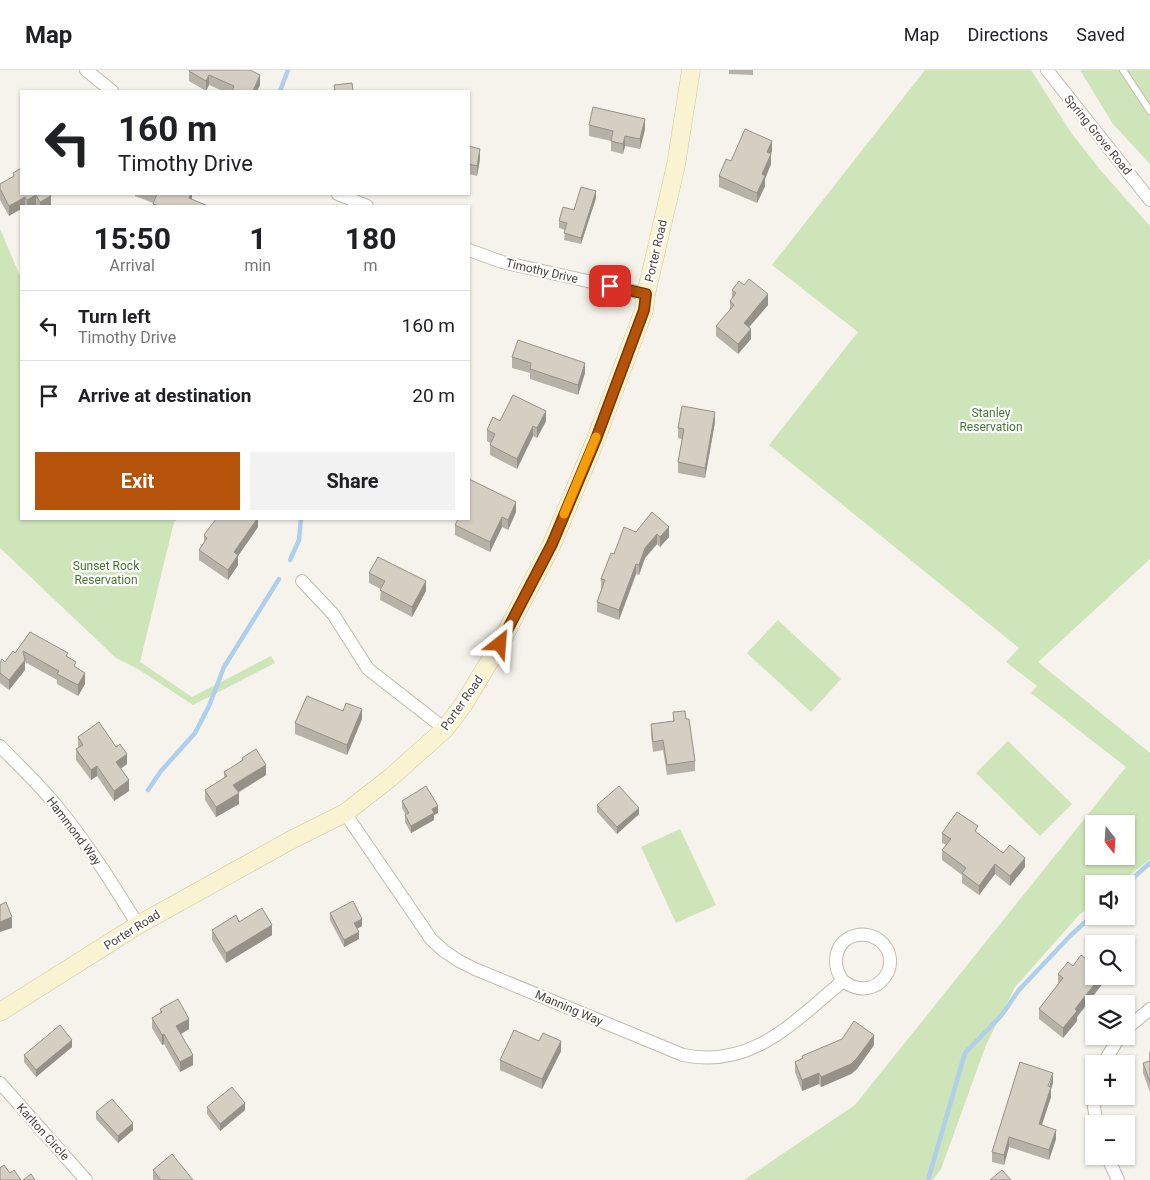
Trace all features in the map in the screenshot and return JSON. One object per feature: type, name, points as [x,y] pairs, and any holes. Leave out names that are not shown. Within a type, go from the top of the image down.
[{"type":"street","points":[[86,70],[111,90]]},
{"type":"street","name":"Porter Road","points":[[0,1012],[138,925],[291,840],[344,813],[390,778],[445,730],[463,705],[500,644],[552,544],[596,439],[644,310],[676,165],[691,70]]},
{"type":"street","name":"Spring Grove Road","points":[[1047,70],[1150,200]]},
{"type":"street","points":[[340,195],[365,205]]},
{"type":"street","name":"Timothy Drive","points":[[470,250],[502,262],[646,294]]},
{"type":"street","points":[[302,581],[333,614],[368,669],[445,730]]},
{"type":"street","name":"Hammond Way","points":[[0,746],[33,778],[61,811],[95,856],[138,925]]},
{"type":"street","name":"Manning Way","points":[[344,813],[421,926],[444,951],[459,961],[475,968],[683,1055],[713,1058],[752,1049],[776,1035],[843,981]]},
{"type":"street","points":[[867,935],[875,937],[882,942],[890,959],[889,969],[885,978],[870,988],[860,989],[851,987],[843,981],[835,966],[835,958],[843,942],[850,937],[867,935]]},
{"type":"street","points":[[1135,1022],[1150,1009]]},
{"type":"street","name":"Karlton Circle","points":[[0,1083],[86,1180]]},
{"type":"street","points":[[1111,1165],[1118,1180]]},
{"type":"lane","points":[[1123,70],[1149,107]]},
{"type":"green space","name":"Stanley Reservation","points":[[925,70],[1031,70],[1072,134],[1102,172],[1150,226],[1150,559],[1038,662],[1150,753],[1150,859],[1130,875],[1085,875],[1085,910],[1015,987],[986,1045],[941,1169],[933,1180],[744,1180],[855,1105],[1085,818],[1085,865],[1135,865],[1135,815],[1088,815],[1126,767],[1031,693],[1037,686],[1006,662],[1019,648],[769,445],[858,332],[772,265]]},
{"type":"green space","points":[[1080,70],[1150,70],[1150,164],[1113,124]]},
{"type":"green space","name":"Sunset Rock Reservation","points":[[0,229],[20,276],[20,520],[177,520],[174,522],[140,662],[192,697],[271,656],[275,663],[193,705],[138,669],[116,658],[0,548]]},
{"type":"green space","points":[[778,620],[841,679],[811,712],[747,653]]},
{"type":"green space","points":[[1008,741],[1072,804],[1040,836],[976,773]]},
{"type":"green space","points":[[680,829],[716,905],[676,923],[641,847]]},
{"type":"building","points":[[250,70],[260,75],[253,90],[232,90],[234,86],[209,75],[206,81],[189,71]]},
{"type":"building","points":[[352,83],[353,90],[335,90],[334,85]]},
{"type":"building","points":[[593,107],[645,119],[640,139],[625,136],[623,144],[611,141],[613,131],[589,125]]},
{"type":"building","points":[[745,129],[772,141],[767,152],[771,154],[762,174],[765,176],[757,193],[719,176],[726,159],[731,161]]},
{"type":"building","points":[[470,146],[480,149],[477,166],[470,164]]},
{"type":"building","points":[[20,169],[20,195],[36,195],[27,200],[25,197],[9,206],[0,189],[0,184],[14,176],[13,173]]},
{"type":"building","points":[[581,187],[596,191],[581,238],[564,233],[567,223],[559,221],[563,207],[574,210]]},
{"type":"building","points":[[36,195],[50,195],[51,196],[40,202]]},
{"type":"building","points":[[157,195],[190,195],[189,198],[206,205],[156,205],[153,204]]},
{"type":"building","points":[[749,279],[768,294],[744,323],[751,329],[738,344],[716,326],[734,305],[730,301],[736,293],[732,290],[739,281],[744,285]]},
{"type":"building","points":[[518,340],[585,363],[578,385],[530,369],[531,363],[512,357]]},
{"type":"building","points":[[513,395],[546,411],[537,428],[533,426],[517,459],[490,445],[495,434],[487,430],[493,417],[500,421]]},
{"type":"building","points":[[682,406],[715,412],[705,468],[678,462],[684,429],[678,428]]},
{"type":"building","points":[[470,479],[516,502],[508,520],[502,517],[490,542],[455,525],[458,520],[470,520]]},
{"type":"building","points":[[652,512],[669,527],[660,537],[657,534],[645,548],[639,565],[636,564],[619,610],[597,602],[605,580],[601,579],[611,553],[614,554],[624,527],[636,532]]},
{"type":"building","points":[[215,520],[256,520],[234,552],[238,555],[228,570],[199,550],[207,538],[204,535]]},
{"type":"building","points":[[378,557],[426,581],[412,607],[380,590],[385,581],[369,573]]},
{"type":"building","points":[[30,632],[68,653],[66,656],[76,662],[74,666],[85,673],[78,685],[57,674],[59,671],[23,651],[25,660],[9,680],[0,673],[2,659],[5,662],[13,651],[15,653]]},
{"type":"building","points":[[307,696],[343,711],[346,703],[362,709],[347,745],[295,723]]},
{"type":"building","points":[[685,711],[686,719],[689,719],[695,761],[667,765],[663,740],[653,742],[651,724],[674,721],[673,712]]},
{"type":"building","points":[[99,722],[116,747],[120,744],[127,754],[116,762],[129,780],[114,791],[97,766],[91,770],[76,749],[83,745],[78,737]]},
{"type":"building","points":[[256,749],[266,765],[233,785],[239,793],[216,807],[205,790],[227,776],[224,772]]},
{"type":"building","points":[[426,786],[438,806],[432,809],[434,813],[411,826],[405,815],[409,813],[402,801]]},
{"type":"building","points":[[619,786],[639,808],[617,827],[597,805]]},
{"type":"building","points":[[957,812],[978,826],[975,831],[1003,853],[1010,845],[1025,858],[1010,876],[995,864],[979,886],[962,873],[966,868],[942,850],[951,839],[942,833]]},
{"type":"building","points":[[353,901],[362,919],[354,923],[359,932],[344,940],[330,913]]},
{"type":"building","points":[[6,902],[12,917],[0,922],[0,905]]},
{"type":"building","points":[[262,908],[272,925],[226,953],[212,930],[236,915],[239,922]]},
{"type":"building","points":[[1081,955],[1085,958],[1085,985],[1094,985],[1063,1028],[1039,1009],[1063,978],[1058,974],[1068,962],[1073,966]]},
{"type":"building","points":[[178,999],[189,1019],[176,1026],[193,1055],[180,1062],[164,1034],[162,1035],[152,1018],[162,1012],[160,1009]]},
{"type":"building","points":[[854,1021],[874,1035],[857,1058],[851,1064],[821,1077],[819,1073],[802,1080],[795,1062],[803,1058],[802,1056],[842,1039]]},
{"type":"building","points":[[60,1025],[72,1040],[36,1070],[24,1055]]},
{"type":"building","points":[[514,1030],[539,1041],[543,1033],[561,1041],[542,1079],[500,1060]]},
{"type":"building","points":[[1150,1061],[1150,1082],[1143,1063]]},
{"type":"building","points":[[1020,1062],[1053,1073],[1048,1086],[1051,1087],[1039,1124],[1056,1130],[1049,1150],[1009,1137],[1004,1155],[992,1152]]},
{"type":"building","points":[[232,1087],[245,1103],[220,1124],[207,1107]]},
{"type":"building","points":[[112,1099],[133,1123],[118,1136],[96,1112]]},
{"type":"building","points":[[172,1154],[193,1180],[161,1180],[153,1170]]},
{"type":"building","points":[[4,1165],[10,1173],[14,1170],[21,1180],[0,1180],[0,1168]]},
{"type":"building","points":[[1002,1170],[1011,1180],[990,1180]]},
{"type":"building","points":[[31,1174],[35,1180],[23,1180]]},
{"type":"waterway","points":[[280,90],[288,70]]},
{"type":"waterway","points":[[290,560],[299,540],[301,520]]},
{"type":"waterway","points":[[148,790],[161,771],[195,733],[209,706],[224,667],[279,579]]},
{"type":"waterway","points":[[1135,876],[1150,863]]},
{"type":"waterway","points":[[928,1180],[965,1053],[1001,1016],[1019,990],[1085,922]]},
{"type":"slow traffic","points":[[564,514],[596,437]]},
{"type":"route","points":[[500,644],[552,544],[596,439],[644,310],[646,294],[610,286]]}]
